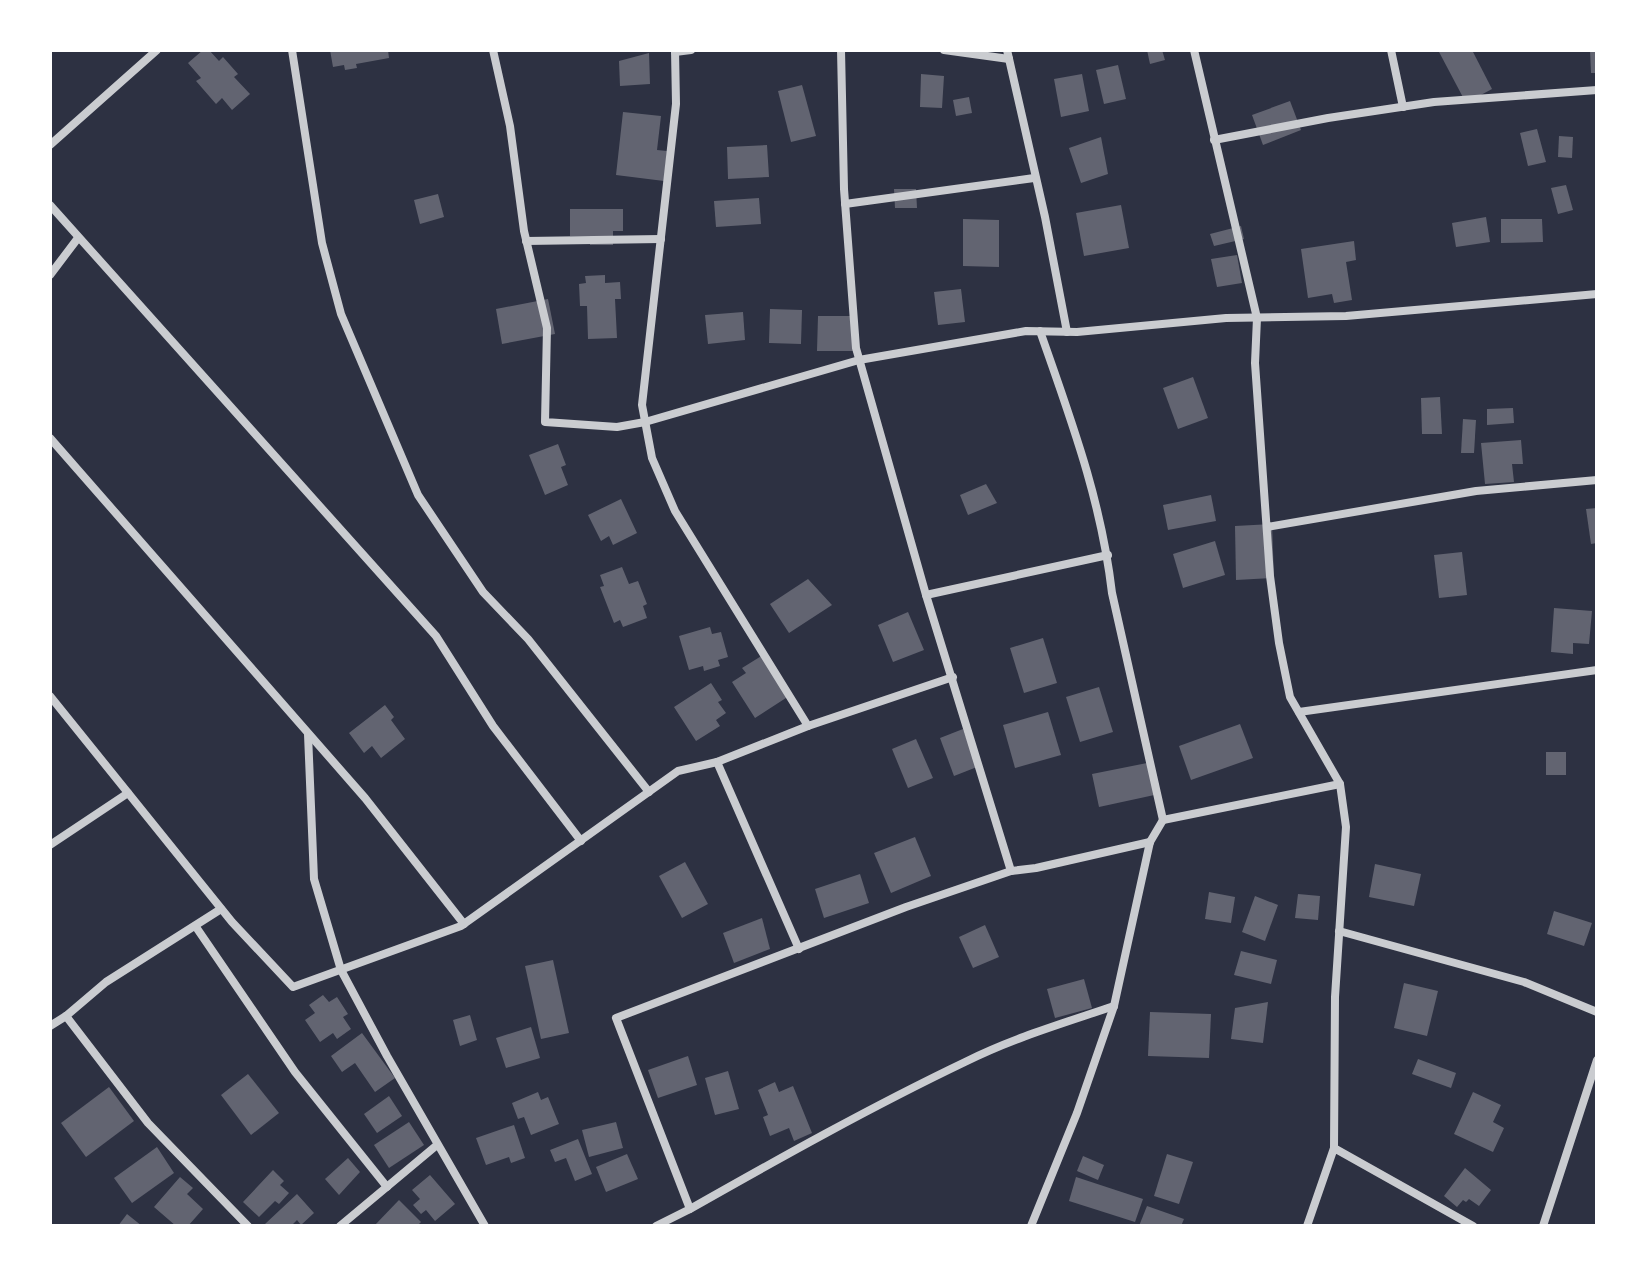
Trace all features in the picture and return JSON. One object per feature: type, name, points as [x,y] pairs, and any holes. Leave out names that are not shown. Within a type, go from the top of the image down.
[{"type":"street","points":[[50,145],[157,50]]},
{"type":"street","points":[[292,50],[322,243],[341,314],[418,495],[483,592],[528,639],[649,792]]},
{"type":"street","points":[[493,50],[510,126],[526,241],[547,328],[545,422],[617,427],[645,422],[859,360],[1026,331],[1067,332],[1226,318],[1346,316],[1597,294]]},
{"type":"street","points":[[691,50],[675,51],[676,104],[642,405],[652,458],[675,511],[808,726]]},
{"type":"street","points":[[841,50],[845,204],[856,348],[926,595],[1011,871]]},
{"type":"street","points":[[944,50],[1008,55],[1045,217],[1067,332]]},
{"type":"street","points":[[1194,50],[1257,318],[1255,363],[1279,643],[1290,697],[1340,784],[1346,827],[1335,997],[1334,1148],[1307,1226]]},
{"type":"street","points":[[1391,50],[1403,107]]},
{"type":"street","points":[[1214,140],[1403,107],[1597,90]]},
{"type":"street","points":[[845,204],[1034,178]]},
{"type":"street","points":[[50,205],[436,636],[493,726],[581,841]]},
{"type":"street","points":[[50,275],[78,238]]},
{"type":"street","points":[[526,241],[661,239]]},
{"type":"street","points":[[1031,1226],[1077,1113],[1114,1006],[1150,842],[1163,820],[1112,593],[1108,555],[1090,476],[1040,331]]},
{"type":"street","points":[[50,438],[365,798],[464,924]]},
{"type":"street","points":[[1267,527],[1476,491],[1597,480]]},
{"type":"street","points":[[926,595],[1108,555]]},
{"type":"street","points":[[1299,712],[1597,670]]},
{"type":"street","points":[[50,696],[221,909],[293,987],[464,924],[678,771],[717,762],[808,726],[953,677]]},
{"type":"street","points":[[308,734],[314,879],[341,970],[485,1226]]},
{"type":"street","points":[[717,762],[799,949]]},
{"type":"street","points":[[1163,820],[1340,784]]},
{"type":"street","points":[[50,845],[128,793]]},
{"type":"street","points":[[690,1209],[616,1018],[906,907],[1011,871],[1150,842]]},
{"type":"street","points":[[50,1026],[106,982],[221,909]]},
{"type":"street","points":[[196,927],[295,1072],[387,1187]]},
{"type":"street","points":[[1339,931],[1524,982],[1597,1012]]},
{"type":"street","points":[[656,1226],[966,1061],[1114,1006]]},
{"type":"street","points":[[66,1016],[148,1123],[248,1226]]},
{"type":"street","points":[[1543,1226],[1597,1060]]},
{"type":"street","points":[[340,1226],[437,1145]]},
{"type":"street","points":[[1334,1148],[1473,1226]]},
{"type":"building","points":[[203,50],[209,50],[219,61],[223,57],[238,74],[234,77],[250,94],[232,110],[222,98],[216,104],[196,81],[201,78],[188,63]]},
{"type":"building","points":[[330,50],[388,50],[389,58],[356,64],[357,68],[345,70],[344,65],[333,67]]},
{"type":"building","points":[[1147,50],[1162,50],[1165,60],[1150,64]]},
{"type":"building","points":[[1438,50],[1472,50],[1492,89],[1466,103]]},
{"type":"building","points":[[1590,50],[1597,50],[1597,73],[1591,73]]},
{"type":"building","points":[[649,53],[650,84],[620,86],[619,61]]},
{"type":"building","points":[[1118,65],[1126,99],[1104,104],[1096,70]]},
{"type":"building","points":[[921,74],[944,76],[942,108],[920,107]]},
{"type":"building","points":[[1082,74],[1089,111],[1061,117],[1054,79]]},
{"type":"building","points":[[802,85],[816,136],[791,142],[778,91]]},
{"type":"building","points":[[969,97],[972,113],[956,116],[953,100]]},
{"type":"building","points":[[1290,101],[1301,130],[1263,145],[1252,115]]},
{"type":"building","points":[[623,112],[661,116],[657,150],[667,151],[664,181],[616,175]]},
{"type":"building","points":[[1537,129],[1546,162],[1528,166],[1520,133]]},
{"type":"building","points":[[1559,136],[1573,137],[1572,158],[1558,157]]},
{"type":"building","points":[[1101,137],[1108,174],[1081,183],[1069,148]]},
{"type":"building","points":[[767,145],[769,177],[728,179],[727,147]]},
{"type":"building","points":[[1566,185],[1573,210],[1558,214],[1551,188]]},
{"type":"building","points":[[894,189],[916,189],[917,208],[895,208]]},
{"type":"building","points":[[438,194],[444,217],[420,224],[414,200]]},
{"type":"building","points":[[759,198],[761,224],[716,227],[714,201]]},
{"type":"building","points":[[1121,205],[1129,248],[1084,256],[1076,213]]},
{"type":"building","points":[[570,209],[623,209],[623,231],[613,231],[613,245],[590,245],[590,236],[570,236]]},
{"type":"building","points":[[1486,217],[1490,242],[1456,247],[1452,223]]},
{"type":"building","points":[[963,219],[999,220],[999,267],[963,266]]},
{"type":"building","points":[[1501,219],[1542,219],[1543,242],[1501,243]]},
{"type":"building","points":[[1241,226],[1244,239],[1214,246],[1210,234]]},
{"type":"building","points":[[1354,241],[1356,260],[1346,262],[1352,300],[1334,303],[1332,294],[1308,298],[1301,249]]},
{"type":"building","points":[[1237,255],[1242,283],[1217,287],[1211,259]]},
{"type":"building","points":[[605,275],[605,283],[620,282],[621,299],[615,299],[617,338],[588,339],[587,306],[580,306],[579,284],[586,283],[585,276]]},
{"type":"building","points":[[961,289],[965,322],[938,325],[934,292]]},
{"type":"building","points":[[548,299],[555,334],[502,344],[496,309]]},
{"type":"building","points":[[770,309],[802,310],[801,344],[769,343]]},
{"type":"building","points":[[743,312],[745,340],[708,344],[705,315]]},
{"type":"building","points":[[818,316],[855,316],[855,351],[817,351]]},
{"type":"building","points":[[1193,377],[1208,418],[1178,429],[1163,388]]},
{"type":"building","points":[[1440,397],[1442,434],[1422,434],[1421,398]]},
{"type":"building","points":[[1513,408],[1514,423],[1487,425],[1487,409]]},
{"type":"building","points":[[1463,419],[1476,420],[1474,453],[1461,453]]},
{"type":"building","points":[[1521,440],[1523,464],[1512,464],[1514,482],[1485,484],[1481,443]]},
{"type":"building","points":[[558,444],[566,465],[561,467],[568,485],[545,495],[529,455]]},
{"type":"building","points":[[986,484],[997,503],[968,515],[960,495]]},
{"type":"building","points":[[1211,495],[1216,521],[1168,530],[1163,505]]},
{"type":"building","points":[[621,499],[637,533],[613,545],[609,536],[601,541],[588,515]]},
{"type":"building","points":[[1597,508],[1597,543],[1591,544],[1586,509]]},
{"type":"building","points":[[1272,524],[1274,578],[1236,580],[1235,526]]},
{"type":"building","points":[[1215,541],[1225,575],[1183,588],[1173,554]]},
{"type":"building","points":[[1462,552],[1467,595],[1439,598],[1434,555]]},
{"type":"building","points":[[622,567],[629,584],[638,581],[647,604],[643,606],[647,618],[623,627],[620,620],[614,623],[600,587],[604,586],[600,575]]},
{"type":"building","points":[[808,579],[832,605],[789,633],[770,604]]},
{"type":"building","points":[[1554,608],[1592,611],[1589,644],[1573,643],[1573,654],[1551,652]]},
{"type":"building","points":[[908,612],[924,650],[893,662],[878,625]]},
{"type":"building","points":[[710,627],[712,634],[721,632],[728,657],[718,660],[720,666],[704,671],[703,666],[689,670],[679,636]]},
{"type":"building","points":[[1043,638],[1057,683],[1024,693],[1010,648]]},
{"type":"building","points":[[763,655],[789,696],[755,718],[732,682],[746,673],[742,668]]},
{"type":"building","points":[[711,683],[726,713],[716,720],[720,726],[696,741],[674,707]]},
{"type":"building","points":[[1099,687],[1113,732],[1080,742],[1066,697]]},
{"type":"building","points":[[385,705],[394,717],[391,720],[405,739],[381,758],[372,746],[364,753],[349,733]]},
{"type":"building","points":[[1048,712],[1061,755],[1015,768],[1003,725]]},
{"type":"building","points":[[1240,724],[1253,758],[1191,780],[1179,746]]},
{"type":"building","points":[[963,729],[977,767],[954,776],[940,738]]},
{"type":"building","points":[[916,739],[933,778],[908,788],[892,749]]},
{"type":"building","points":[[1546,752],[1566,752],[1566,775],[1546,775]]},
{"type":"building","points":[[1152,762],[1159,794],[1099,807],[1092,774]]},
{"type":"building","points":[[915,837],[931,876],[891,893],[874,853]]},
{"type":"building","points":[[685,862],[708,904],[682,918],[659,876]]},
{"type":"building","points":[[1375,864],[1421,874],[1414,906],[1369,897]]},
{"type":"building","points":[[860,874],[869,903],[824,918],[815,889]]},
{"type":"building","points":[[1209,892],[1235,897],[1231,923],[1205,919]]},
{"type":"building","points":[[1298,894],[1320,896],[1318,920],[1295,918]]},
{"type":"building","points":[[1255,896],[1278,905],[1265,941],[1242,932]]},
{"type":"building","points":[[1554,911],[1592,923],[1584,946],[1547,934]]},
{"type":"building","points":[[762,918],[770,949],[734,963],[723,933]]},
{"type":"building","points":[[985,925],[999,957],[973,968],[959,937]]},
{"type":"building","points":[[1241,951],[1277,960],[1271,984],[1234,975]]},
{"type":"building","points":[[553,960],[569,1033],[541,1039],[525,966]]},
{"type":"building","points":[[1084,979],[1092,1008],[1055,1018],[1047,989]]},
{"type":"building","points":[[1404,983],[1438,991],[1427,1036],[1394,1028]]},
{"type":"building","points":[[323,995],[329,1002],[337,997],[348,1014],[343,1017],[351,1029],[337,1039],[333,1033],[320,1042],[305,1020],[315,1013],[309,1005]]},
{"type":"building","points":[[1268,1002],[1263,1043],[1231,1039],[1235,1008]]},
{"type":"building","points":[[1150,1012],[1211,1014],[1209,1058],[1148,1056]]},
{"type":"building","points":[[470,1015],[477,1040],[460,1046],[453,1020]]},
{"type":"building","points":[[531,1027],[540,1058],[506,1068],[496,1038]]},
{"type":"building","points":[[362,1033],[395,1078],[375,1092],[355,1063],[342,1072],[331,1056]]},
{"type":"building","points":[[688,1056],[697,1085],[658,1098],[648,1070]]},
{"type":"building","points":[[1418,1059],[1456,1073],[1451,1088],[1412,1074]]},
{"type":"building","points":[[728,1071],[739,1109],[715,1115],[705,1078]]},
{"type":"building","points":[[248,1074],[279,1113],[251,1135],[221,1095]]},
{"type":"building","points":[[775,1082],[779,1092],[793,1086],[812,1133],[794,1141],[789,1128],[770,1136],[763,1117],[768,1115],[758,1090]]},
{"type":"building","points":[[109,1087],[134,1121],[86,1157],[61,1123]]},
{"type":"building","points":[[538,1092],[541,1100],[548,1097],[559,1124],[531,1135],[524,1117],[518,1119],[512,1103]]},
{"type":"building","points":[[1473,1092],[1501,1105],[1493,1122],[1504,1128],[1493,1152],[1454,1134]]},
{"type":"building","points":[[389,1096],[402,1116],[377,1133],[364,1114]]},
{"type":"building","points":[[409,1122],[424,1145],[389,1168],[374,1145]]},
{"type":"building","points":[[616,1122],[623,1148],[589,1157],[582,1130]]},
{"type":"building","points":[[514,1125],[525,1158],[511,1163],[509,1157],[486,1165],[476,1138]]},
{"type":"building","points":[[578,1139],[592,1174],[575,1181],[566,1158],[555,1162],[550,1150]]},
{"type":"building","points":[[157,1147],[174,1173],[132,1203],[114,1178]]},
{"type":"building","points":[[627,1154],[638,1179],[606,1192],[596,1167]]},
{"type":"building","points":[[1167,1154],[1193,1162],[1179,1204],[1154,1196]]},
{"type":"building","points":[[1083,1156],[1104,1165],[1098,1180],[1077,1171]]},
{"type":"building","points":[[348,1158],[360,1172],[339,1195],[325,1179]]},
{"type":"building","points":[[1465,1168],[1491,1190],[1479,1206],[1469,1199],[1466,1202],[1463,1200],[1457,1207],[1444,1196]]},
{"type":"building","points":[[273,1170],[284,1181],[280,1185],[289,1193],[279,1204],[275,1201],[259,1217],[243,1202]]},
{"type":"building","points":[[430,1175],[455,1204],[435,1221],[426,1210],[421,1214],[413,1205],[420,1199],[412,1190]]},
{"type":"building","points":[[180,1177],[193,1188],[187,1194],[203,1209],[188,1226],[176,1226],[154,1207]]},
{"type":"building","points":[[1076,1177],[1143,1199],[1135,1222],[1069,1201]]},
{"type":"building","points":[[297,1194],[314,1213],[301,1225],[297,1220],[291,1226],[265,1224]]},
{"type":"building","points":[[399,1200],[421,1222],[417,1226],[374,1226]]},
{"type":"building","points":[[1147,1206],[1184,1219],[1181,1226],[1139,1226]]},
{"type":"building","points":[[127,1214],[142,1226],[118,1226]]}]
